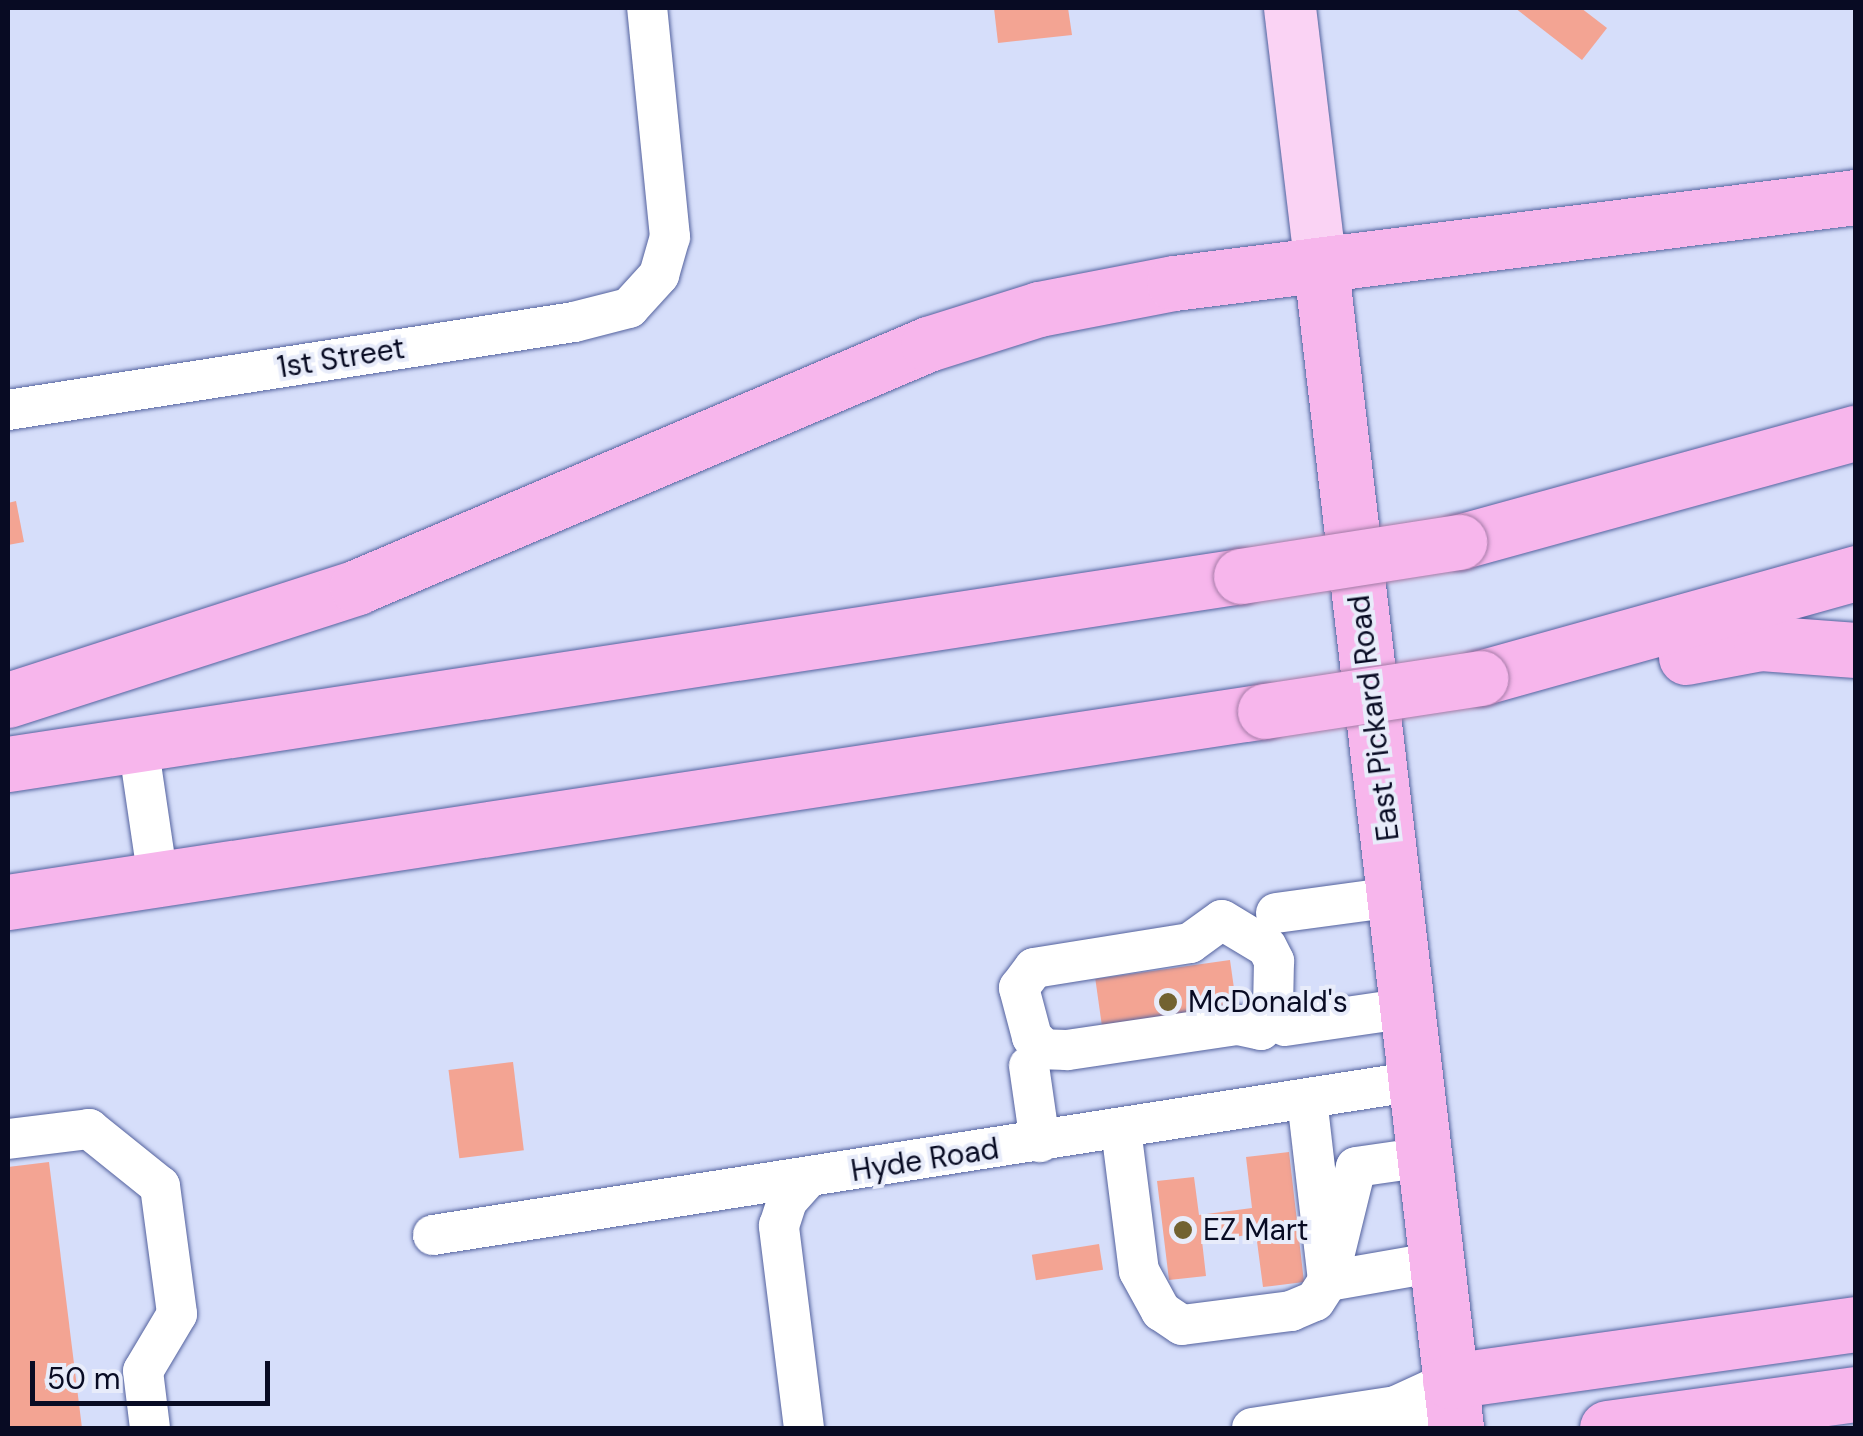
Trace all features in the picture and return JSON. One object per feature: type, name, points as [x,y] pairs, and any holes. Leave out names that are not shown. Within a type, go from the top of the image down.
[{"type":"highway","points":[[8,700],[358,587],[928,344],[1058,305],[1174,282],[1321,268],[1856,197]]},
{"type":"highway","name":"East Pickard Road","points":[[1321,268],[1437,1262],[1445,1413]]},
{"type":"highway","points":[[8,764],[1459,542],[1856,433]]},
{"type":"highway","points":[[8,902],[1480,678],[1563,658],[1856,573]]},
{"type":"highway","points":[[1563,658],[1684,657],[1761,644],[1856,650]]},
{"type":"highway","points":[[1445,1413],[1856,1324]]},
{"type":"highway","points":[[1607,1428],[1856,1394]]},
{"type":"main road","name":"East Pickard Road","points":[[1290,8],[1321,268]]},
{"type":"street","name":"1st Street","points":[[8,410],[574,322],[629,308],[659,275],[670,237],[667,166],[647,8]]},
{"type":"street","points":[[138,744],[158,879]]},
{"type":"street","points":[[1276,913],[1395,897]]},
{"type":"street","points":[[1222,920],[1266,947],[1274,961],[1273,1007],[1261,1030],[1237,1026],[1067,1050],[1044,1049],[1032,1037],[1019,988],[1034,968],[1190,943],[1222,920]]},
{"type":"street","points":[[1285,1026],[1408,1008]]},
{"type":"street","points":[[1029,1066],[1040,1142]]},
{"type":"street","name":"Hyde Road","points":[[434,1235],[808,1180],[1416,1081]]},
{"type":"street","points":[[1307,1099],[1328,1281]]},
{"type":"street","points":[[8,1139],[89,1129],[160,1186],[177,1314],[143,1371],[150,1428]]},
{"type":"street","points":[[1121,1129],[1139,1271],[1161,1311],[1182,1325],[1291,1311],[1315,1300],[1328,1281],[1356,1167]]},
{"type":"street","points":[[1316,1172],[1425,1157]]},
{"type":"street","points":[[804,1428],[779,1226],[787,1200],[808,1180]]},
{"type":"street","points":[[1328,1281],[1437,1262]]},
{"type":"street","points":[[1252,1428],[1396,1406],[1445,1413]]},
{"type":"building","points":[[994,8],[1068,8],[1072,35],[998,43]]},
{"type":"building","points":[[1515,8],[1581,8],[1607,28],[1582,60]]},
{"type":"building","points":[[16,501],[24,542],[8,545],[8,503]]},
{"type":"building","points":[[1230,960],[1238,1017],[1103,1036],[1095,979]]},
{"type":"building","points":[[513,1062],[524,1150],[459,1158],[448,1070]]},
{"type":"building","points":[[1289,1152],[1304,1282],[1263,1287],[1256,1234],[1202,1241],[1206,1276],[1169,1280],[1157,1181],[1194,1177],[1199,1215],[1252,1208],[1246,1157]]},
{"type":"building","points":[[49,1162],[82,1428],[8,1428],[8,1167]]},
{"type":"building","points":[[1099,1244],[1103,1270],[1036,1280],[1032,1255]]},
{"type":"place","name":"McDonald's","points":[[1168,1002]]},
{"type":"place","name":"EZ Mart","points":[[1183,1230]]}]
